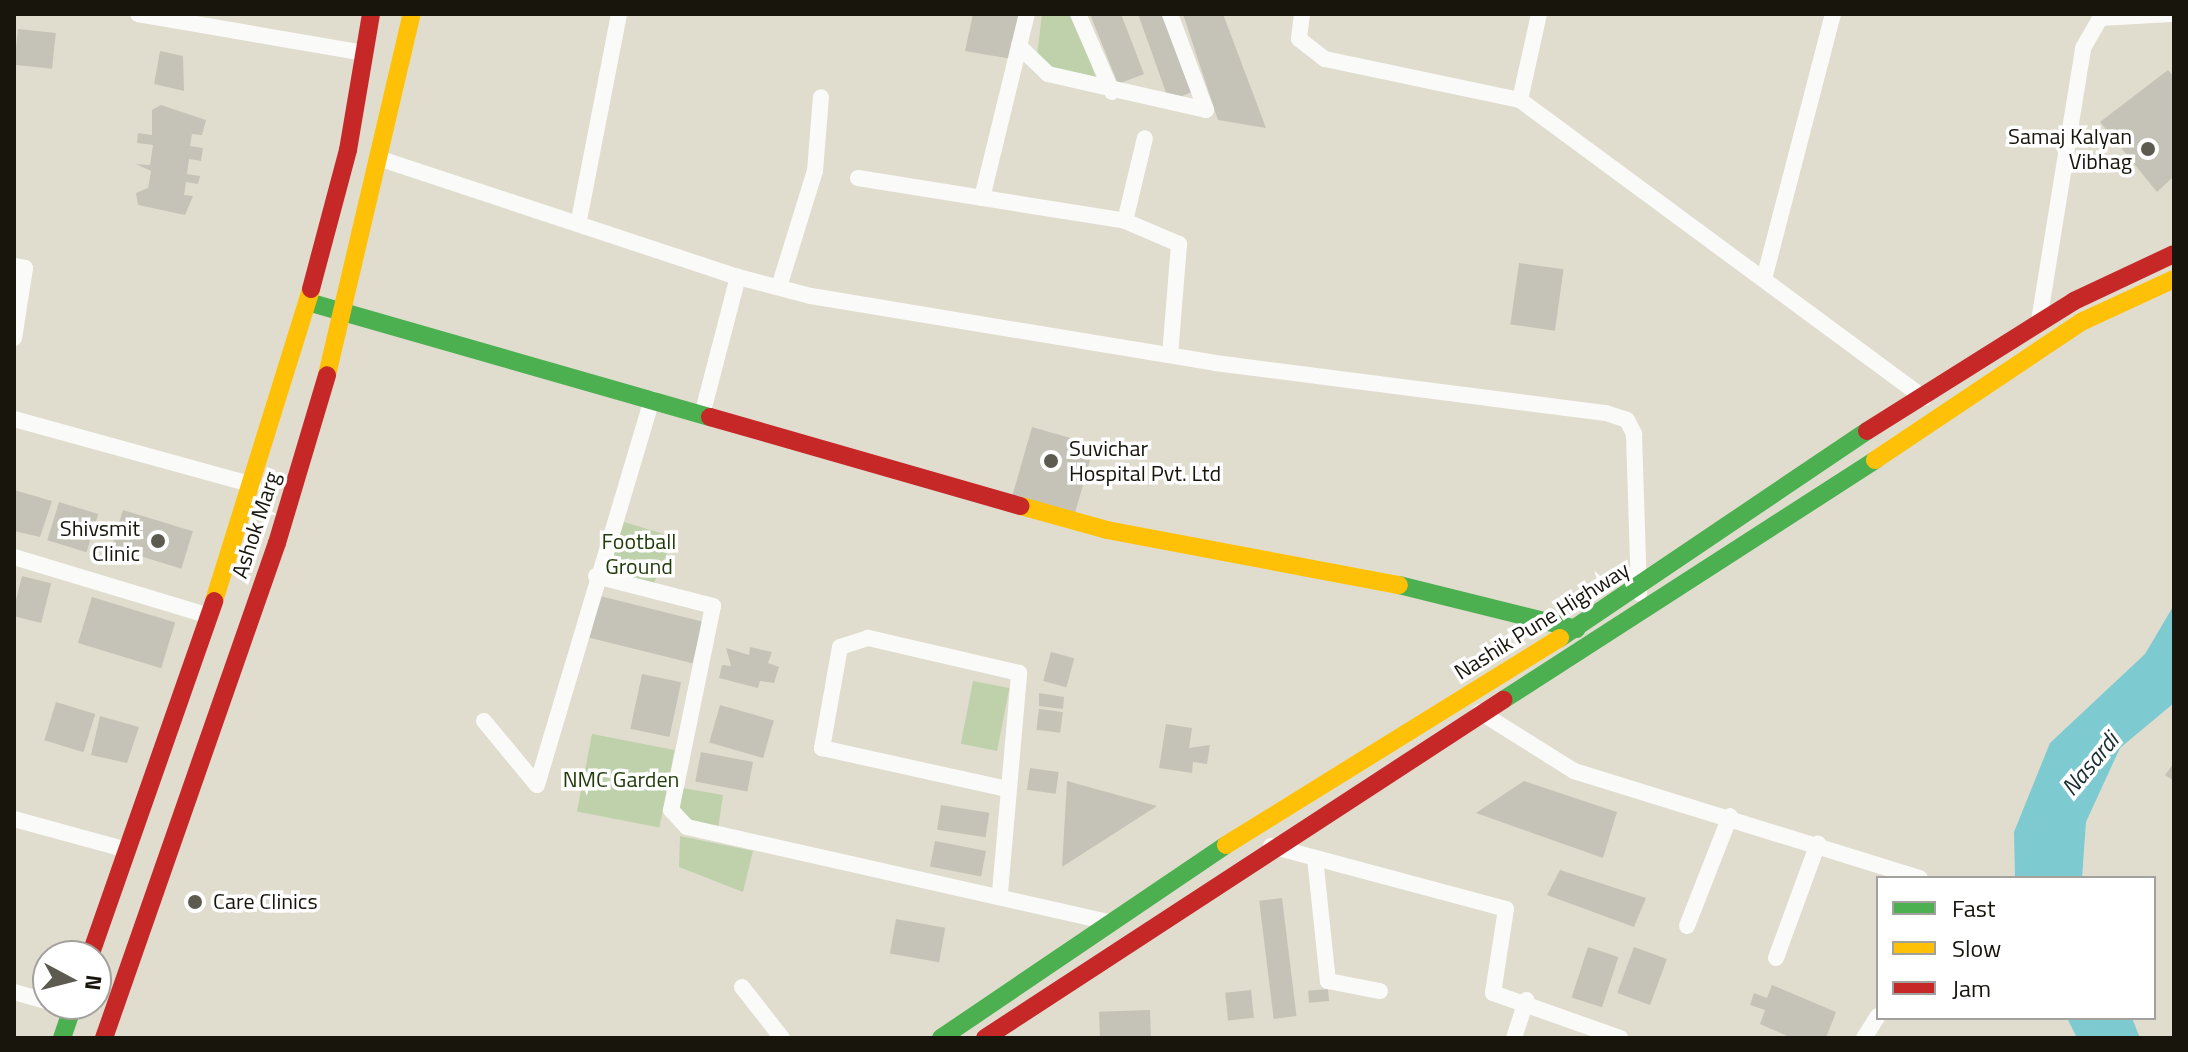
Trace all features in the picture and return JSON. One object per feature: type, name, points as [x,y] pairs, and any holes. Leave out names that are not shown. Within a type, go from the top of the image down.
[{"type":"main road","name":"Ashok Marg","points":[[96,940],[253,485],[308,302],[371,14]]},
{"type":"main road","name":"Ashok Marg","points":[[104,1038],[277,543],[346,311],[412,14]]},
{"type":"main road","name":"Nashik Pune Highway","points":[[941,1038],[1109,922],[1637,590],[1921,394],[2039,321],[2174,254]]},
{"type":"main road","name":"Nashik Pune Highway","points":[[985,1038],[1271,846],[1649,608],[2081,322],[2174,279]]},
{"type":"main road","points":[[308,302],[1107,530],[1498,604],[1577,629]]},
{"type":"street","points":[[138,14],[364,53]]},
{"type":"street","points":[[579,220],[619,14]]},
{"type":"street","points":[[982,198],[1027,14]]},
{"type":"street","points":[[1078,14],[1112,92]]},
{"type":"street","points":[[1019,46],[1048,74],[1112,92],[1206,110],[1170,14]]},
{"type":"street","points":[[1302,14],[1299,39],[1325,59],[1520,100],[1921,394],[1939,415]]},
{"type":"street","points":[[1520,100],[1539,14]]},
{"type":"street","points":[[1764,279],[1833,14]]},
{"type":"street","points":[[2039,321],[2083,48],[2100,18],[2171,14]]},
{"type":"street","points":[[779,287],[815,171],[821,97]]},
{"type":"street","points":[[1125,221],[1145,138]]},
{"type":"street","points":[[381,159],[579,220],[738,277],[779,287],[1170,355],[1627,420],[1637,453],[1637,590],[1649,608]]},
{"type":"street","points":[[858,178],[1125,221],[1179,244],[1170,355]]},
{"type":"street","points":[[14,266],[25,268],[14,338]]},
{"type":"street","points":[[702,415],[738,277]]},
{"type":"street","points":[[484,721],[537,785],[596,576],[652,399]]},
{"type":"street","points":[[14,419],[253,485]]},
{"type":"street","points":[[14,557],[209,616]]},
{"type":"street","points":[[596,576],[713,606],[671,810],[687,827],[773,851],[1000,892],[1109,922]]},
{"type":"street","points":[[1000,892],[1019,673],[868,638],[840,647],[822,748],[1007,789]]},
{"type":"street","points":[[1480,712],[1574,771],[1818,843],[1914,876]]},
{"type":"street","points":[[1687,926],[1730,816]]},
{"type":"street","points":[[14,819],[127,850]]},
{"type":"street","points":[[1776,958],[1818,843]]},
{"type":"street","points":[[1271,846],[1506,909],[1490,988],[1620,1038]]},
{"type":"street","points":[[1315,858],[1328,981],[1380,991]]},
{"type":"street","points":[[742,987],[782,1038]]},
{"type":"street","points":[[1514,1038],[1526,1000]]},
{"type":"street","points":[[1864,1038],[1876,1019]]},
{"type":"green space","points":[[1042,14],[1071,14],[1100,87],[1043,66],[1037,56]]},
{"type":"green space","name":"Football Ground","points":[[624,522],[674,537],[654,583],[607,572]]},
{"type":"green space","points":[[973,681],[1009,688],[997,751],[961,744]]},
{"type":"green space","name":"NMC Garden","points":[[592,734],[674,750],[659,828],[577,812]]},
{"type":"green space","points":[[682,788],[723,795],[718,829],[691,822],[680,808]]},
{"type":"green space","points":[[680,836],[753,851],[743,892],[679,867]]},
{"type":"water","name":"Nasardi","points":[[2174,605],[2174,703],[2120,748],[2086,822],[2082,876],[2015,876],[2014,832],[2050,743],[2145,654]]},
{"type":"water","points":[[2068,1020],[2133,1020],[2140,1038],[2077,1038]]},
{"type":"building","points":[[973,14],[1022,14],[1012,59],[965,51]]},
{"type":"building","points":[[1090,14],[1121,14],[1144,74],[1118,84]]},
{"type":"building","points":[[1138,14],[1163,14],[1192,92],[1169,101]]},
{"type":"building","points":[[1183,14],[1223,14],[1266,128],[1218,120]]},
{"type":"building","points":[[18,29],[56,33],[52,69],[14,65]]},
{"type":"building","points":[[160,51],[183,56],[184,91],[154,84]]},
{"type":"building","name":"Samaj Kalyan Vibhag","points":[[2168,70],[2174,77],[2174,176],[2157,192],[2100,122]]},
{"type":"building","points":[[161,105],[206,120],[202,135],[192,134],[190,146],[203,148],[201,161],[189,159],[187,174],[200,176],[198,184],[186,182],[184,195],[193,196],[185,215],[138,205],[136,193],[148,188],[151,171],[136,164],[150,165],[153,145],[137,143],[138,133],[152,135],[152,110]]},
{"type":"building","points":[[1519,263],[1564,269],[1555,331],[1510,324]]},
{"type":"building","points":[[1032,427],[1094,445],[1074,518],[1011,500]]},
{"type":"building","points":[[14,490],[52,501],[40,537],[14,531]]},
{"type":"building","points":[[59,502],[98,514],[87,552],[47,540]]},
{"type":"building","points":[[123,510],[193,531],[181,569],[112,547]]},
{"type":"building","points":[[22,576],[51,583],[41,623],[14,616]]},
{"type":"building","points":[[600,596],[703,622],[692,663],[590,638]]},
{"type":"building","points":[[92,597],[175,622],[161,668],[78,643]]},
{"type":"building","points":[[750,647],[772,652],[768,663],[779,667],[774,683],[760,681],[758,688],[719,678],[722,665],[731,666],[726,648],[749,655]]},
{"type":"building","points":[[1051,652],[1074,658],[1066,687],[1043,681]]},
{"type":"building","points":[[642,674],[681,682],[669,737],[630,729]]},
{"type":"building","points":[[1039,693],[1064,697],[1063,709],[1039,706]]},
{"type":"building","points":[[56,702],[95,714],[84,752],[44,740]]},
{"type":"building","points":[[720,705],[774,720],[763,758],[709,742]]},
{"type":"building","points":[[1039,709],[1063,712],[1060,733],[1036,730]]},
{"type":"building","points":[[100,716],[139,727],[127,763],[91,755]]},
{"type":"building","points":[[1166,724],[1192,728],[1189,748],[1210,745],[1207,764],[1193,762],[1192,773],[1159,768]]},
{"type":"building","points":[[701,752],[753,762],[747,792],[695,781]]},
{"type":"building","points":[[2174,763],[2174,781],[2165,775]]},
{"type":"building","points":[[1030,768],[1059,772],[1056,794],[1027,790]]},
{"type":"building","points":[[1067,781],[1157,806],[1062,867]]},
{"type":"building","points":[[1524,781],[1617,812],[1603,858],[1476,813]]},
{"type":"building","points":[[941,805],[989,813],[985,837],[937,830]]},
{"type":"building","points":[[935,841],[986,851],[981,876],[930,867]]},
{"type":"building","points":[[1560,870],[1646,898],[1634,927],[1547,895]]},
{"type":"building","points":[[1282,898],[1297,1016],[1274,1019],[1259,901]]},
{"type":"building","points":[[896,919],[945,928],[939,962],[890,953]]},
{"type":"building","points":[[1588,947],[1618,957],[1602,1007],[1572,997]]},
{"type":"building","points":[[1634,947],[1667,959],[1650,1005],[1617,993]]},
{"type":"building","points":[[1772,985],[1836,1012],[1826,1038],[1792,1038],[1760,1024],[1765,1010],[1750,1005],[1754,993],[1767,998]]},
{"type":"building","points":[[1328,989],[1329,1001],[1309,1003],[1308,991]]},
{"type":"building","points":[[1251,990],[1254,1018],[1228,1021],[1225,993]]},
{"type":"building","points":[[1150,1010],[1151,1038],[1100,1038],[1099,1012]]},
{"type":"traffic: fast","points":[[308,302],[710,417]]},
{"type":"traffic: fast","points":[[1560,638],[1867,431]]},
{"type":"traffic: fast","points":[[1503,700],[1875,460]]},
{"type":"traffic: fast","points":[[1399,585],[1577,629]]},
{"type":"traffic: fast","points":[[941,1038],[1226,845]]},
{"type":"traffic: fast","points":[[62,1038],[68,1020]]},
{"type":"traffic: slow","points":[[327,375],[412,14]]},
{"type":"traffic: slow","points":[[1875,460],[2081,322],[2174,279]]},
{"type":"traffic: slow","points":[[214,601],[311,289]]},
{"type":"traffic: slow","points":[[1021,506],[1107,530],[1399,585]]},
{"type":"traffic: slow","points":[[1226,845],[1560,638]]},
{"type":"traffic: jam","points":[[311,289],[348,150],[371,14]]},
{"type":"traffic: jam","points":[[1867,431],[2074,301],[2174,254]]},
{"type":"traffic: jam","points":[[104,1038],[277,543],[327,375]]},
{"type":"traffic: jam","points":[[710,417],[1021,506]]},
{"type":"traffic: jam","points":[[96,940],[214,601]]},
{"type":"traffic: jam","points":[[985,1038],[1503,700]]},
{"type":"place","name":"Samaj Kalyan Vibhag","points":[[2148,149]]},
{"type":"place","name":"Suvichar Hospital Pvt. Ltd","points":[[1051,461]]},
{"type":"place","name":"Shivsmit Clinic","points":[[158,541]]},
{"type":"place","name":"Care Clinics","points":[[195,902]]}]
